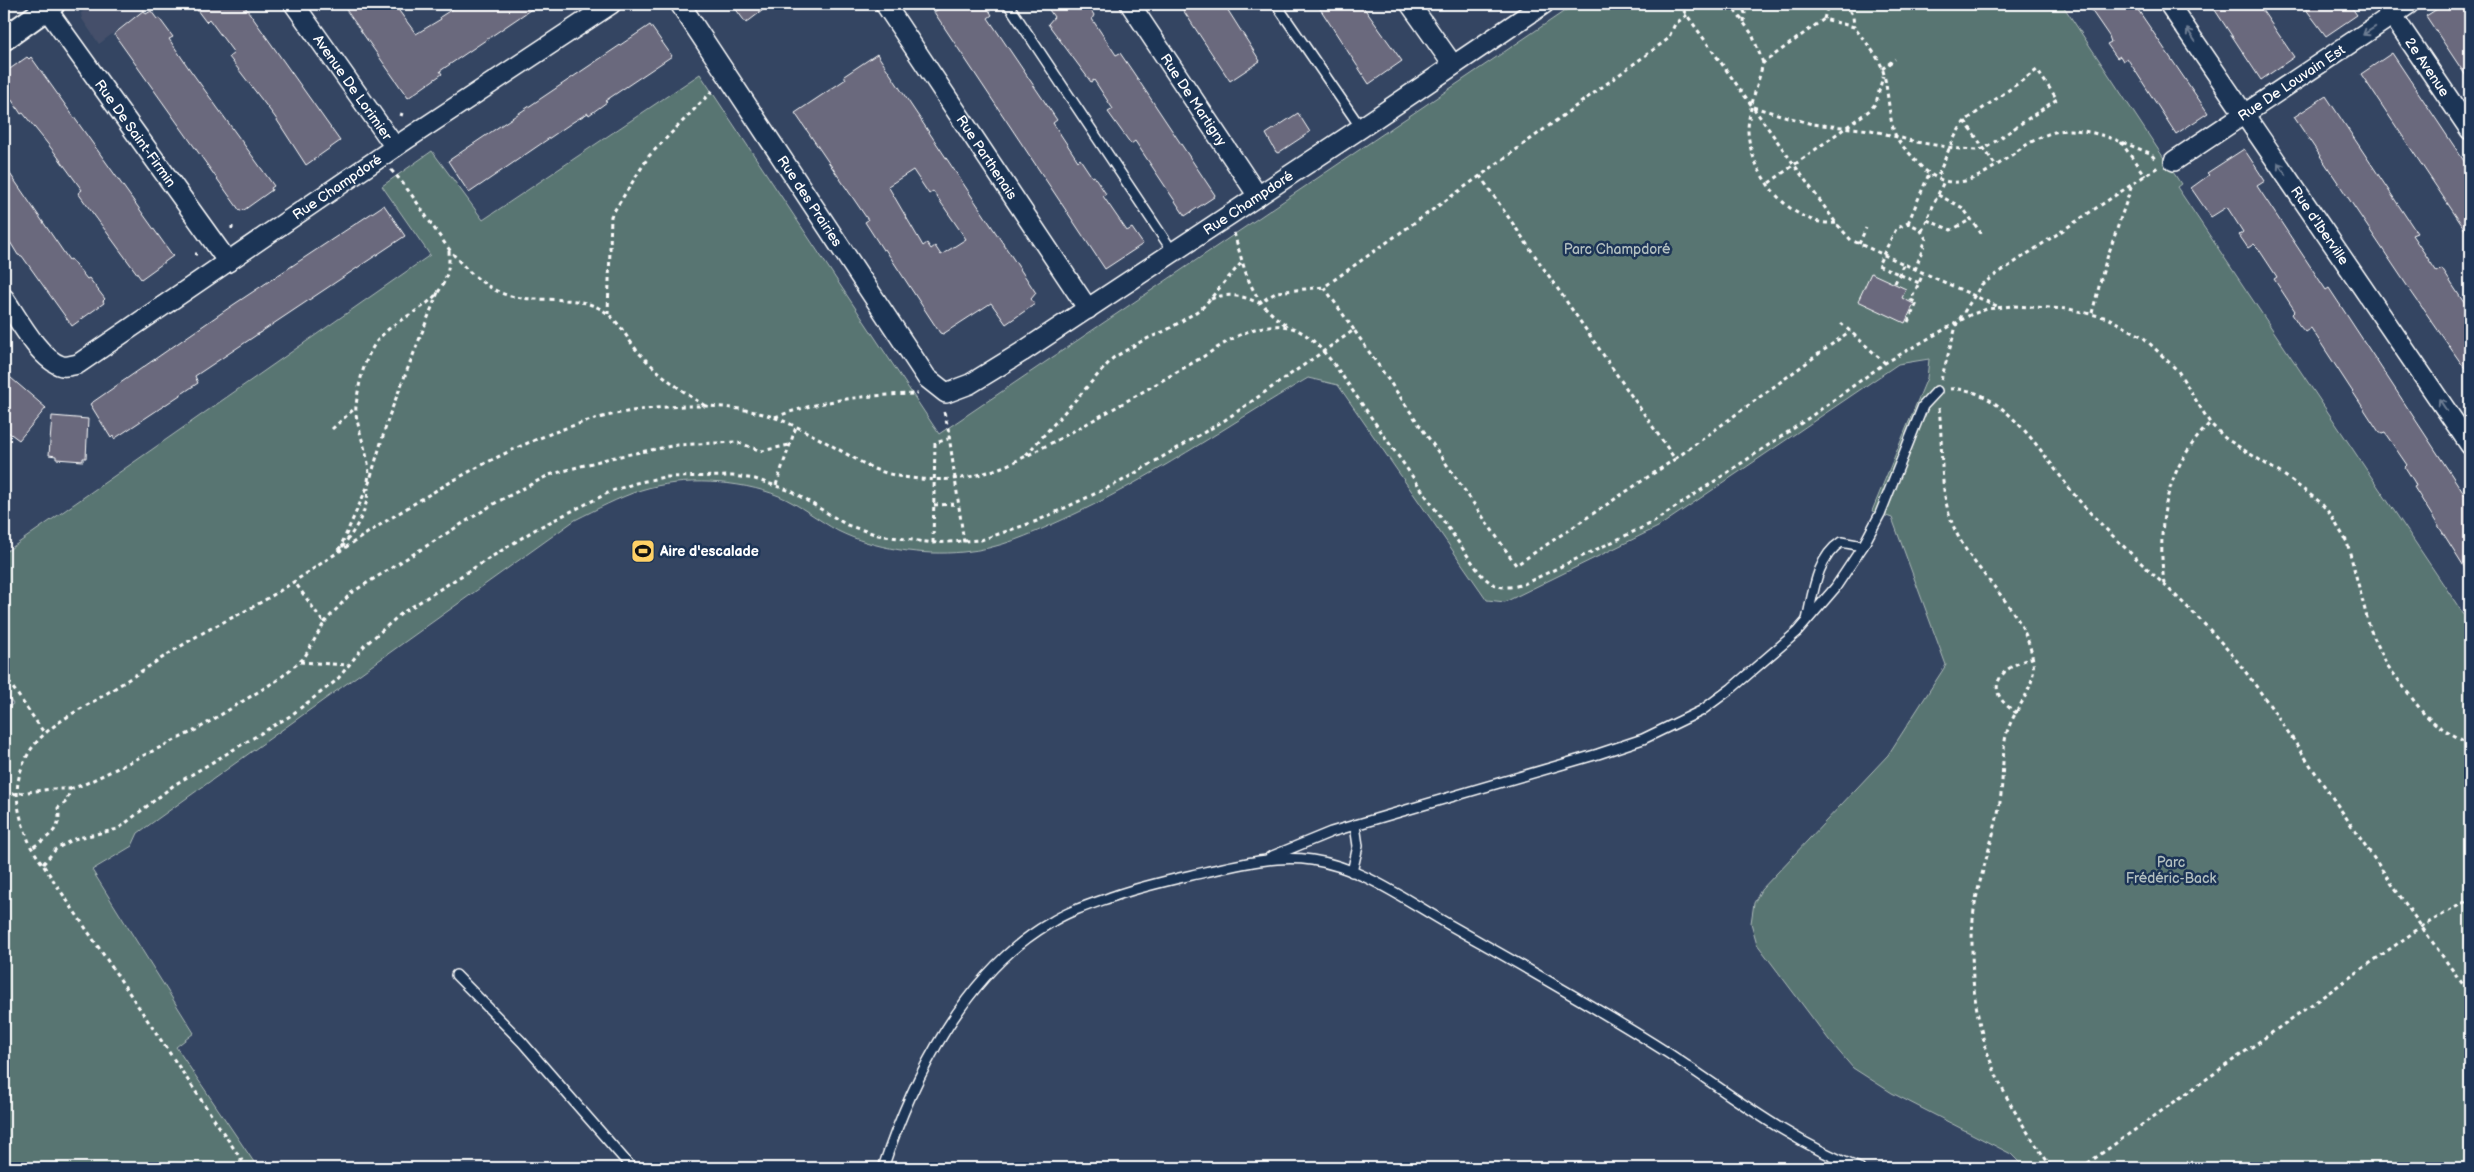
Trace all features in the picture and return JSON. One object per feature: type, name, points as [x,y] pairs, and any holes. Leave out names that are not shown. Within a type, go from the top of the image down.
[{"type":"street","name":"Avenue De Lorimier","points":[[294,4],[395,147]]},
{"type":"street","name":"Rue Champdoré","points":[[4,298],[42,352],[52,362],[65,366],[78,364],[395,147],[611,4]]},
{"type":"street","name":"Rue des Prairies","points":[[680,4],[927,378],[946,393]]},
{"type":"street","name":"Rue Parthenais","points":[[885,4],[1088,309]]},
{"type":"street","name":"Rue De Martigny","points":[[1130,4],[1258,196]]},
{"type":"street","points":[[1410,4],[1453,65]]},
{"type":"street","name":"Rue Champdoré","points":[[946,393],[970,384],[1088,309],[1544,4]]},
{"type":"street","name":"Rue d'Iberville","points":[[2169,4],[2470,445]]},
{"type":"street","name":"Rue De Louvain Est","points":[[2167,163],[2244,113],[2389,9],[2409,4]]},
{"type":"street","points":[[4,39],[48,5]]},
{"type":"street","name":"Rue De Saint-Firmin","points":[[48,5],[228,262]]},
{"type":"street","name":"2e Avenue","points":[[2389,9],[2470,130]]},
{"type":"lane","points":[[1008,4],[1173,252]]},
{"type":"lane","points":[[1276,4],[1361,128]]},
{"type":"lane","points":[[1267,859],[1291,847],[1355,826],[1598,754],[1677,724],[1701,711],[1732,688],[1807,621],[1835,588],[1863,546],[1880,514],[1917,418],[1923,406],[1937,391]]},
{"type":"lane","points":[[1807,621],[1818,574],[1830,553],[1841,542],[1863,546]]},
{"type":"lane","points":[[1352,872],[1358,846],[1355,826]]},
{"type":"lane","points":[[883,1168],[906,1105],[941,1038],[971,995],[1013,950],[1050,922],[1103,900],[1149,884],[1267,859],[1315,860],[1375,882],[1623,1024],[1795,1138],[1826,1156],[1859,1168]]},
{"type":"lane","points":[[456,975],[522,1042],[632,1168]]},
{"type":"path","points":[[1679,4],[1836,223],[1858,244],[2001,308]]},
{"type":"path","points":[[1730,4],[1752,34],[1762,63],[1748,122],[1751,151],[1759,171],[1782,200],[1798,213],[1819,222],[1836,223]]},
{"type":"path","points":[[1762,63],[1824,19],[1828,4]]},
{"type":"path","points":[[1845,4],[1853,16],[1854,27],[1882,68],[1896,138],[1929,174],[1937,178],[1944,181],[1969,181],[2040,138],[2056,131],[2084,131],[2150,153]]},
{"type":"path","points":[[1744,22],[1745,13],[1743,9],[1745,6]]},
{"type":"path","points":[[1208,300],[1220,295],[1232,295],[1259,303],[1277,292],[1324,287],[1668,39],[1675,24],[1687,15]]},
{"type":"path","points":[[1824,19],[1854,27]]},
{"type":"path","points":[[1882,68],[1895,59]]},
{"type":"path","points":[[1753,107],[1804,122],[1872,130],[1896,138],[1951,148],[1984,149],[2057,98],[2037,70],[1965,121],[1951,148],[1937,178]]},
{"type":"path","points":[[608,314],[611,216],[648,156],[728,74]]},
{"type":"path","points":[[1769,183],[1846,128],[1876,103],[1884,76]]},
{"type":"path","points":[[1965,121],[1996,166]]},
{"type":"path","points":[[1974,136],[1979,133]]},
{"type":"path","points":[[2120,142],[2145,176]]},
{"type":"path","points":[[2052,1168],[2015,1114],[1992,1069],[1979,1025],[1972,940],[1975,907],[2000,804],[2005,739],[2031,683],[2032,658],[2030,649],[2013,613],[1997,588],[1966,549],[1950,517],[1942,470],[1937,391],[1957,323],[1973,296],[1989,278],[2167,163]]},
{"type":"path","points":[[393,172],[448,250],[480,281],[496,291],[515,297],[576,301],[608,314],[648,362],[684,393],[708,407]]},
{"type":"path","points":[[1919,283],[1878,265],[1896,229],[1908,223],[1929,174]]},
{"type":"path","points":[[1480,176],[1675,459]]},
{"type":"path","points":[[1922,232],[1944,181]]},
{"type":"path","points":[[2092,314],[2105,264],[2132,184]]},
{"type":"path","points":[[1938,194],[1963,208],[1983,236]]},
{"type":"path","points":[[1228,215],[1242,262],[1259,303],[1276,319],[1288,327],[1303,333],[1323,352],[1390,442],[1424,496],[1479,572],[1488,582],[1503,588],[1524,584],[1652,523],[1803,422],[1884,363],[1970,315],[2001,308],[2047,306],[2092,314],[2125,326],[2159,351],[2183,378],[2210,423],[2237,447],[2305,490],[2330,514],[2346,542],[2357,575],[2370,629],[2387,665],[2424,714],[2437,725],[2470,745]]},
{"type":"path","points":[[1927,220],[1951,230],[1972,219]]},
{"type":"path","points":[[1908,223],[1922,232],[1926,243],[1915,270]]},
{"type":"path","points":[[1858,244],[1866,228]]},
{"type":"path","points":[[338,552],[355,519],[367,488],[389,416],[438,292],[446,278],[450,267],[448,250]]},
{"type":"path","points":[[1023,458],[1113,358],[1193,314],[1242,262]]},
{"type":"path","points":[[1894,283],[1903,265]]},
{"type":"path","points":[[1908,322],[1916,303],[1911,300],[1923,274]]},
{"type":"path","points":[[1324,287],[1516,565],[1675,459],[1850,331]]},
{"type":"path","points":[[338,552],[354,531],[368,499],[367,488],[370,470],[355,408],[365,368],[374,345],[381,336],[432,299],[438,292]]},
{"type":"path","points":[[1841,323],[1884,363]]},
{"type":"path","points":[[247,1168],[32,849],[19,816],[16,793],[20,774],[30,752],[45,734],[78,711],[201,634],[256,605],[417,502],[464,475],[563,428],[616,413],[641,409],[708,407],[742,410],[774,418],[796,427],[874,469],[890,475],[934,479],[967,477],[996,469],[1023,458],[1097,419],[1235,337],[1259,328],[1288,327]]},
{"type":"path","points":[[42,864],[56,849],[74,839],[118,829],[174,784],[290,716],[316,698],[337,680],[377,632],[402,613],[536,529],[587,501],[636,483],[664,477],[734,476],[776,485],[791,491],[847,525],[878,535],[933,543],[964,542],[998,536],[1120,482],[1225,420],[1354,330]]},
{"type":"path","points":[[1937,391],[1964,389],[1980,393],[1999,406],[2033,441],[2090,512],[2223,644],[2254,683],[2421,927],[2470,994]]},
{"type":"path","points":[[774,418],[808,406],[863,396],[946,393]]},
{"type":"path","points":[[332,429],[355,408]]},
{"type":"path","points":[[944,412],[948,428],[964,542]]},
{"type":"path","points":[[2164,584],[2164,529],[2168,490],[2184,454],[2210,423]]},
{"type":"path","points":[[776,485],[796,427]]},
{"type":"path","points":[[933,543],[935,443],[948,438]]},
{"type":"path","points":[[4,795],[70,789],[93,780],[196,730],[253,696],[300,662],[324,623],[351,593],[497,502],[549,475],[610,458],[677,445],[736,442],[762,451],[789,445]]},
{"type":"path","points":[[934,505],[958,504]]},
{"type":"path","points":[[294,581],[324,623]]},
{"type":"path","points":[[2017,713],[2001,700],[1997,686],[1998,679],[2004,670],[2014,664],[2032,658]]},
{"type":"path","points":[[300,662],[348,665]]},
{"type":"path","points":[[4,675],[45,734]]},
{"type":"path","points":[[32,849],[58,827],[60,819],[58,808],[67,801],[70,789]]},
{"type":"path","points":[[2081,1168],[2421,927],[2470,899]]},
{"type":"shaded area","points":[[91,4],[147,4],[149,6],[99,44],[82,19],[81,13]]},
{"type":"green space","name":"Parc Frédéric-Back","points":[[1575,4],[2062,4],[2181,184],[2177,187],[2470,624],[2470,1168],[2025,1168],[2011,1154],[1892,1093],[1853,1068],[1829,1040],[1757,944],[1751,923],[1754,903],[1761,890],[1888,755],[1946,665],[1892,518],[1872,511],[1927,378],[1929,359],[1898,364],[1658,527],[1505,602],[1487,600],[1338,385],[1308,378],[1156,471],[1094,505],[1026,536],[989,548],[963,552],[932,553],[883,547],[838,531],[779,496],[747,486],[711,482],[674,483],[641,490],[624,497],[575,520],[138,833],[132,846],[92,870],[194,1033],[176,1047],[258,1168],[4,1168],[4,710],[13,704],[4,690],[4,553],[430,255],[382,186],[432,151],[483,220],[700,74],[939,434]]},
{"type":"building","points":[[199,4],[243,4],[340,141],[306,165],[275,117],[229,57],[234,53],[209,19],[206,22],[197,10],[201,7]]},
{"type":"building","points":[[342,4],[394,4],[416,34],[441,19],[440,17],[460,4],[539,4],[440,71],[442,74],[408,98]]},
{"type":"building","points":[[732,4],[771,4],[746,23]]},
{"type":"building","points":[[946,4],[985,4],[992,15],[988,18],[1057,120],[1053,123],[1078,161],[1080,159],[1092,177],[1094,176],[1106,194],[1103,196],[1127,231],[1132,228],[1143,244],[1105,269],[934,12]]},
{"type":"building","points":[[1045,4],[1087,4],[1094,15],[1092,19],[1116,55],[1120,53],[1215,195],[1214,197],[1185,216],[1135,141],[1131,144],[1108,112],[1113,109],[1094,80],[1091,82],[1048,24],[1054,17]]},
{"type":"building","points":[[1179,4],[1224,4],[1260,61],[1230,81]]},
{"type":"building","points":[[1317,4],[1361,4],[1402,61],[1369,84]]},
{"type":"building","points":[[2087,4],[2134,4],[2208,113],[2176,134],[2127,58],[2123,61],[2120,56],[2117,58],[2107,44],[2111,42],[2109,36]]},
{"type":"building","points":[[2211,4],[2258,4],[2294,57],[2261,80]]},
{"type":"building","points":[[2302,4],[2349,4],[2357,15],[2326,36]]},
{"type":"building","points":[[2445,4],[2470,4],[2470,82],[2426,16]]},
{"type":"building","points":[[144,10],[146,14],[151,11],[157,19],[159,18],[173,37],[169,39],[188,67],[274,186],[271,188],[272,190],[244,210],[240,211],[114,34]]},
{"type":"building","points":[[650,25],[672,56],[605,101],[607,102],[589,115],[588,113],[573,122],[469,193],[448,161]]},
{"type":"building","points":[[2392,53],[2470,170],[2470,237],[2361,74]]},
{"type":"building","points":[[877,54],[1036,293],[1031,299],[1035,304],[1006,324],[991,303],[943,334],[940,333],[865,222],[868,220],[795,113],[846,79],[844,76]],"holes":[[[913,170],[929,194],[933,191],[966,239],[941,255],[935,246],[931,249],[927,243],[923,246],[888,186]]]},
{"type":"building","points":[[27,57],[29,59],[31,57],[173,256],[141,279],[78,193],[82,190],[23,113],[21,114],[4,88],[4,73]]},
{"type":"building","points":[[2326,96],[2417,233],[2412,235],[2437,272],[2442,269],[2470,312],[2470,376],[2294,117]]},
{"type":"building","points":[[1298,113],[1310,132],[1278,153],[1276,152],[1266,134]]},
{"type":"building","points":[[2244,149],[2265,181],[2257,186],[2326,290],[2329,288],[2470,503],[2470,576],[2414,487],[2416,486],[2415,483],[2405,467],[2407,465],[2385,433],[2379,432],[2311,328],[2305,332],[2299,325],[2292,314],[2295,311],[2274,279],[2277,277],[2258,248],[2254,244],[2248,248],[2239,235],[2243,232],[2227,207],[2211,217],[2191,188],[2209,175],[2207,173]]},
{"type":"building","points":[[4,165],[69,260],[71,259],[87,279],[89,278],[105,299],[104,303],[72,326],[22,256],[18,255],[4,232]]},
{"type":"building","points":[[384,205],[405,236],[195,376],[198,383],[114,439],[113,436],[111,438],[90,404],[233,305]]},
{"type":"building","points":[[1871,273],[1906,289],[1902,298],[1914,304],[1905,323],[1858,301]]},
{"type":"building","points":[[4,372],[46,408],[19,440],[4,429]]},
{"type":"building","points":[[52,416],[88,419],[86,458],[83,458],[83,461],[56,459],[56,456],[49,455]]},
{"type":"place","name":"Aire d'escalade","points":[[643,551]]},
{"type":"park label","name":"Parc Champdoré","points":[[1617,249]]}]
